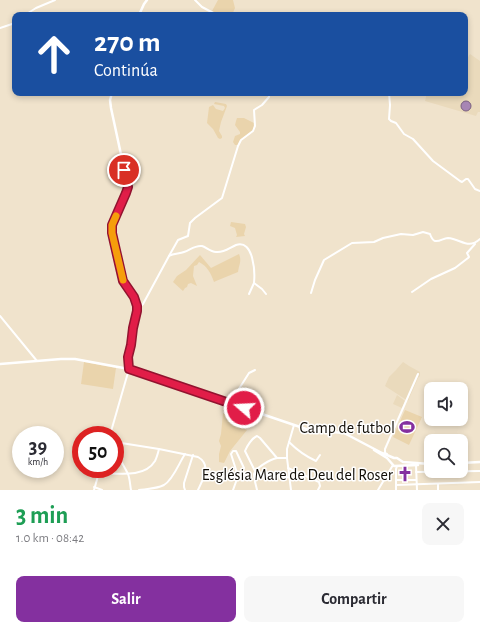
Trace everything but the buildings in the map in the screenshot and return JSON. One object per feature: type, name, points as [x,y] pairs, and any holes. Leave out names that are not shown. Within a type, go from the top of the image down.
[{"type":"main road","points":[[140,12],[147,0]]},
{"type":"main road","points":[[111,96],[111,108],[128,187],[112,225],[112,233],[123,281],[134,297],[137,306],[128,357],[129,369]]},
{"type":"main road","points":[[0,364],[75,359],[129,369],[310,430],[344,433],[394,458],[397,458],[400,461],[424,464]]},
{"type":"main road","points":[[367,445],[391,462],[392,465],[424,464]]},
{"type":"main road","points":[[391,462],[394,458]]},
{"type":"main road","points":[[398,466],[400,461]]},
{"type":"main road","points":[[468,463],[480,462]]},
{"type":"street","points":[[30,12],[55,0]]},
{"type":"street","points":[[141,0],[144,4]]},
{"type":"street","points":[[195,0],[202,8],[211,12]]},
{"type":"street","points":[[0,28],[12,24]]},
{"type":"street","points":[[137,306],[141,306],[143,304],[178,240],[188,236],[190,223],[222,198],[238,146],[241,140],[253,131],[255,126],[254,110],[262,105],[270,96]]},
{"type":"street","points":[[389,96],[389,119],[396,123],[404,134],[413,139],[433,160],[460,182],[468,179],[475,189],[480,191]]},
{"type":"street","points":[[311,293],[324,260],[352,243],[374,242],[383,238],[401,234],[412,235],[423,232],[430,234],[432,239],[435,241],[448,238],[469,244],[476,243]]},
{"type":"street","points":[[412,292],[431,279],[455,268],[468,258],[467,253],[480,239]]},
{"type":"street","points":[[169,256],[202,246],[214,252],[223,252],[236,245],[244,246],[248,248],[250,252],[254,277],[254,283],[249,294]]},
{"type":"street","points":[[254,283],[266,294]]},
{"type":"street","points":[[0,316],[37,361]]},
{"type":"street","points":[[113,426],[129,369]]},
{"type":"street","points":[[230,403],[249,373],[255,370]]},
{"type":"street","points":[[388,455],[385,453],[385,449],[418,374]]},
{"type":"street","points":[[290,490],[287,449],[294,425]]},
{"type":"street","points":[[258,490],[254,476],[255,471],[246,451],[246,447],[257,436],[277,458]]},
{"type":"street","points":[[289,442],[301,453],[316,461],[320,455]]},
{"type":"street","points":[[124,444],[193,455],[203,460],[206,467],[206,472],[198,490]]},
{"type":"street","points":[[124,474],[144,471],[150,467],[160,449]]},
{"type":"street","points":[[233,490],[237,479],[237,473],[231,454],[233,451],[236,451],[244,468]]},
{"type":"street","points":[[138,490],[164,485],[170,480],[185,454]]},
{"type":"street","points":[[185,490],[184,483],[193,455]]},
{"type":"street","points":[[255,471],[259,467],[277,458],[287,458]]},
{"type":"street","points":[[378,490],[392,465]]},
{"type":"street","points":[[416,465],[417,490]]},
{"type":"street","points":[[396,490],[396,469],[398,466]]},
{"type":"street","points":[[124,467],[128,474],[131,490]]},
{"type":"street","points":[[288,468],[319,482],[320,486],[318,490]]},
{"type":"street","points":[[416,472],[480,470]]},
{"type":"street","points":[[280,478],[289,477]]},
{"type":"street","points":[[97,478],[94,489],[102,490]]},
{"type":"street","points":[[203,479],[209,478]]},
{"type":"street","points":[[396,480],[416,480]]},
{"type":"street","points":[[396,485],[480,482]]},
{"type":"street","points":[[438,484],[438,490]]},
{"type":"street","points":[[160,486],[162,490]]},
{"type":"shaded area","points":[[218,0],[233,0],[235,8],[233,12],[212,11]]},
{"type":"shaded area","points":[[470,54],[480,61],[480,112],[478,112],[476,116],[425,101],[426,96],[468,96],[468,57]]},
{"type":"shaded area","points":[[464,101],[468,101],[471,106],[468,111],[464,111],[461,108],[461,104]]},
{"type":"shaded area","points":[[215,102],[226,104],[227,106],[219,131],[222,136],[220,139],[207,123],[209,107],[213,105],[216,109],[223,111],[225,108],[224,106],[214,104]]},
{"type":"shaded area","points":[[237,118],[244,118],[254,123],[253,130],[241,140],[238,145],[235,145],[233,142],[235,136],[240,134],[235,125]]},
{"type":"shaded area","points":[[231,222],[245,224],[245,236],[236,237],[237,235],[235,228],[230,226]]},
{"type":"shaded area","points":[[239,254],[240,261],[238,272],[214,282],[208,270],[199,262],[194,266],[193,276],[197,286],[191,283],[188,284],[183,291],[173,282],[177,276],[186,270],[200,255],[211,268]]},
{"type":"shaded area","points":[[84,362],[116,368],[113,389],[81,384]]},
{"type":"shaded area","points":[[403,362],[420,372],[420,376],[408,401],[385,386],[389,377]]},
{"type":"shaded area","points":[[397,395],[405,401],[402,408],[393,404]]},
{"type":"shaded area","name":"Camp de futbol","points":[[405,410],[422,417],[409,445],[393,437]]},
{"type":"shaded area","points":[[223,413],[241,419],[238,426],[247,430],[230,451],[224,463],[219,462],[221,446],[219,441]]},
{"type":"slow traffic","points":[[116,216],[112,225],[112,233],[123,280]]},
{"type":"place","name":"Camp de futbol","points":[[407,427]]},
{"type":"place","name":"Església Mare de Deu del Roser","points":[[405,474]]},
{"type":"route","points":[[124,170],[128,187],[112,225],[112,233],[123,281],[134,297],[137,306],[128,357],[129,369],[244,408]]}]
